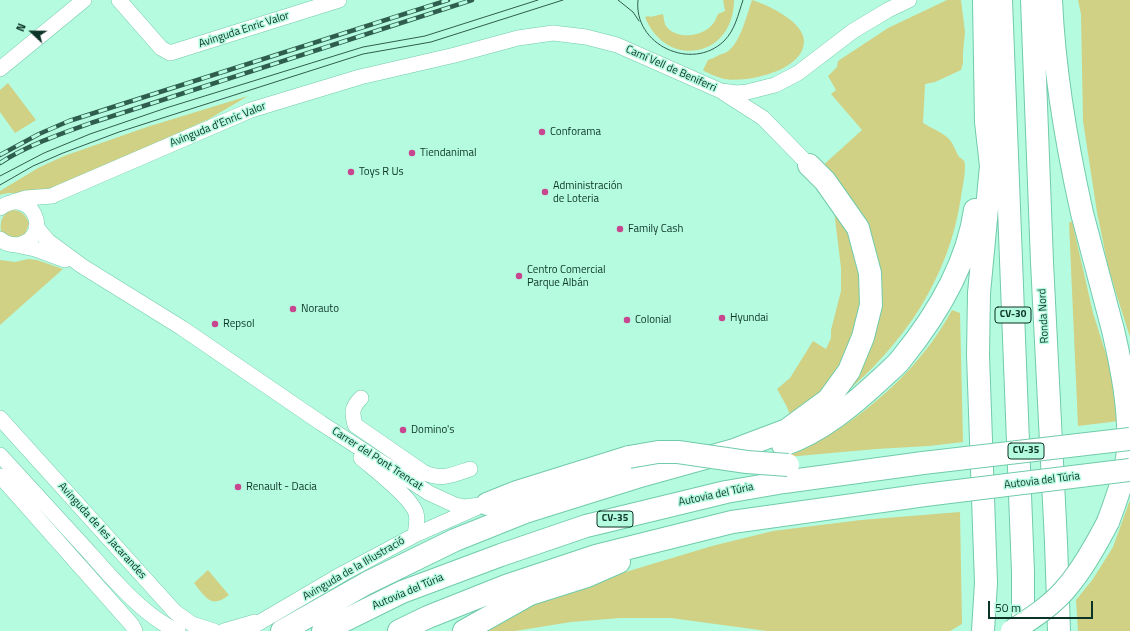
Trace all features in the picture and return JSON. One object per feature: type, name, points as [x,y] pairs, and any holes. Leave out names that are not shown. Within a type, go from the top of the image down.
[{"type":"highway","points":[[983,631],[986,583],[978,348],[979,292],[991,166],[986,122],[984,0]]},
{"type":"highway","name":"CV-30","points":[[1001,0],[1023,572],[1023,631]]},
{"type":"highway","name":"Ronda Nord","points":[[1032,0],[1042,262],[1059,631]]},
{"type":"highway","points":[[1012,631],[1040,613],[1068,587],[1093,551],[1108,522],[1120,489],[1128,451],[1128,414],[1123,371],[1082,212],[1069,144],[1060,85],[1051,0]]},
{"type":"highway","points":[[680,466],[738,459],[790,442],[819,427],[844,411],[902,360],[938,309],[964,254],[974,217],[986,122]]},
{"type":"highway","points":[[282,631],[367,584],[455,540],[526,512],[637,477],[734,450],[787,430],[828,400],[849,371],[863,338],[871,305],[870,273],[858,228],[825,181],[809,165]]},
{"type":"highway","name":"Autovia del Túria","points":[[323,631],[402,592],[501,555],[586,526],[726,492],[784,482],[922,463],[1130,439]]},
{"type":"highway","points":[[487,504],[531,488],[629,457],[658,452],[678,452],[747,462],[788,465],[886,459],[922,463]]},
{"type":"highway","name":"Autovia del Túria","points":[[399,631],[428,617],[506,586],[596,556],[732,522],[925,495],[1130,470]]},
{"type":"highway","points":[[464,631],[530,594],[587,576],[686,534]]},
{"type":"street","points":[[0,69],[84,0]]},
{"type":"street","name":"Avinguda Enric Valor","points":[[119,0],[164,51],[173,53],[339,0]]},
{"type":"street","name":"Camí Vell de Beniferri","points":[[413,64],[518,38],[553,33],[586,37],[616,45],[721,91],[736,94],[775,85],[798,73],[853,31],[888,10],[909,0]]},
{"type":"street","name":"Avinguda d'Enric Valor","points":[[6,205],[26,198],[52,196],[251,110],[360,77],[413,64]]},
{"type":"street","points":[[721,91],[763,118],[809,165]]},
{"type":"street","points":[[7,244],[28,241],[33,236],[36,225],[52,196]]},
{"type":"street","points":[[6,205],[20,202],[27,205],[35,216],[36,225],[48,241],[82,266],[182,328],[321,423]]},
{"type":"street","points":[[7,244],[35,249],[82,266]]},
{"type":"street","points":[[361,398],[354,405],[353,415],[356,425],[423,472],[432,477],[440,477],[470,469]]},
{"type":"street","name":"Avinguda de les Jacarandes","points":[[0,418],[175,612],[192,624],[214,631]]},
{"type":"street","name":"Carrer del Pont Trencat","points":[[321,423],[441,499],[465,508],[487,504]]},
{"type":"street","name":"Carrer del Pont Trencat","points":[[321,423],[400,492],[412,505],[416,513],[417,523],[415,535]]},
{"type":"street","name":"Avinguda de les Jacarandes","points":[[0,455],[118,584],[153,616],[170,628],[178,631]]},
{"type":"street","points":[[0,476],[72,556],[132,625],[135,631]]},
{"type":"street","name":"Avinguda de la Il·lustració","points":[[245,631],[294,604],[342,574],[415,535],[487,504]]},
{"type":"street","name":"Avinguda de les Jacarandes","points":[[118,584],[134,609],[145,631]]},
{"type":"street","name":"Avinguda de la Il·lustració","points":[[224,631],[258,621],[294,604]]},
{"type":"green space","points":[[723,0],[734,0],[731,20],[723,35],[711,45],[697,50],[682,50],[668,45],[655,34],[645,17],[663,14],[665,25],[670,30],[682,35],[696,34],[708,29],[714,23],[718,14],[725,11]]},
{"type":"green space","points":[[752,0],[776,10],[799,28],[803,35],[804,42],[801,52],[794,61],[784,68],[759,77],[734,80],[724,79],[704,71],[703,70],[708,60],[725,53],[735,44],[739,37]]},
{"type":"green space","points":[[947,0],[961,0],[965,32],[963,63],[961,70],[935,82],[925,84],[923,123],[940,132],[949,139],[958,156],[964,161],[965,164],[964,179],[955,227],[946,255],[934,282],[904,332],[864,376],[842,396],[874,269],[819,169],[862,130],[831,94],[836,90],[828,76],[837,67],[838,61],[888,28]]},
{"type":"green space","points":[[1078,0],[1130,0],[1130,337],[1108,266],[1097,212],[1083,121],[1081,14]]},
{"type":"green space","points":[[8,83],[36,120],[15,133],[0,112],[0,90]]},
{"type":"green space","points":[[248,96],[209,119],[44,191],[31,194],[11,193],[0,195],[0,191],[38,168],[64,156],[147,127]]},
{"type":"green space","points":[[11,210],[22,213],[29,224],[25,234],[17,239],[1,233],[2,219],[5,214]]},
{"type":"green space","points":[[834,210],[838,213],[854,244],[863,291],[856,332],[830,385],[790,415],[777,389],[790,378],[813,341],[826,349],[831,338],[831,330],[841,291],[841,268]]},
{"type":"green space","points":[[1072,221],[1093,313],[1113,376],[1119,421],[1078,426],[1069,223]]},
{"type":"green space","points":[[28,259],[37,260],[63,269],[0,325],[0,260],[15,262]]},
{"type":"green space","points":[[952,310],[960,313],[963,442],[787,457],[842,427],[879,399],[920,358]]},
{"type":"green space","points":[[1130,500],[1130,631],[1078,631],[1076,600],[1093,579],[1113,547]]},
{"type":"green space","points":[[960,512],[962,624],[950,631],[767,631],[671,618],[620,618],[571,622],[515,631],[479,631],[535,603],[609,577],[712,546],[773,531],[861,520]]},
{"type":"green space","points":[[208,570],[229,595],[223,599],[218,601],[209,600],[194,583]]},
{"type":"tram line","points":[[0,176],[44,153],[90,134],[166,108],[363,47],[425,36],[538,0]]},
{"type":"tram line","points":[[0,185],[33,166],[119,132],[363,54],[431,42],[563,0]]},
{"type":"tram line","points":[[618,0],[633,12],[639,21]]},
{"type":"tram line","points":[[638,0],[639,16],[645,30],[655,41],[667,49],[681,54],[696,54],[711,50],[724,41],[728,37],[736,22],[743,0]]},
{"type":"railway","points":[[0,155],[39,134],[69,121],[448,0]]},
{"type":"railway","points":[[0,163],[33,145],[91,123],[472,0]]},
{"type":"place","name":"Conforama","points":[[542,132]]},
{"type":"place","name":"Tiendanimal","points":[[412,153]]},
{"type":"place","name":"Toys R Us","points":[[351,172]]},
{"type":"place","name":"Administración de Loteria","points":[[545,192]]},
{"type":"place","name":"Family Cash","points":[[620,229]]},
{"type":"place","name":"Centro Comercial Parque Albán","points":[[519,276]]},
{"type":"place","name":"Norauto","points":[[293,309]]},
{"type":"place","name":"Hyundai","points":[[722,318]]},
{"type":"place","name":"Colonial","points":[[627,320]]},
{"type":"place","name":"Repsol","points":[[215,324]]},
{"type":"place","name":"Domino's","points":[[403,430]]},
{"type":"place","name":"Renault - Dacia","points":[[238,487]]}]
